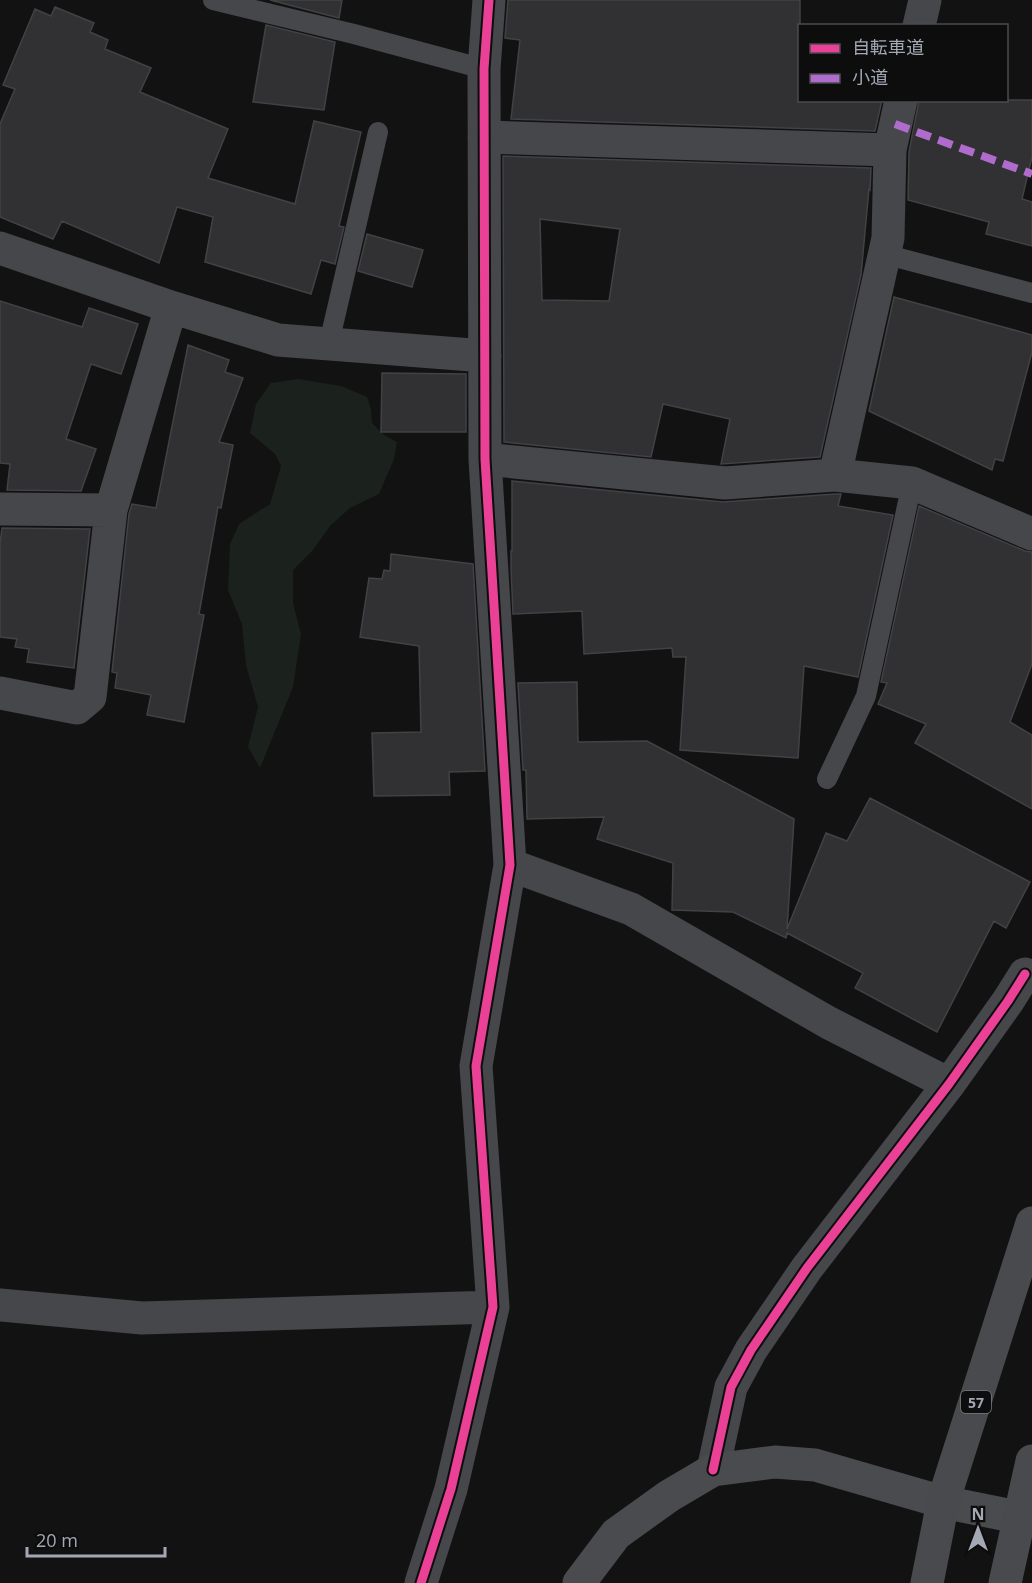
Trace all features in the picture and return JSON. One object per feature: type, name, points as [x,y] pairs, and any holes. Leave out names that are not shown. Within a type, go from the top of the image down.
[{"type":"main road","name":"57","points":[[927,1583],[943,1502],[1032,1223]]},
{"type":"main road","points":[[1005,1583],[1026,1519],[1032,1461]]},
{"type":"street","points":[[421,1583],[451,1489],[493,1307],[476,1066],[510,866],[485,459],[484,69],[489,0]]},
{"type":"street","points":[[919,24],[925,0]]},
{"type":"street","points":[[835,476],[888,238],[890,150],[901,102]]},
{"type":"street","points":[[484,137],[890,150]]},
{"type":"street","points":[[0,248],[171,307],[278,340],[485,356]]},
{"type":"street","points":[[0,693],[77,708],[90,697],[111,510],[171,307]]},
{"type":"street","points":[[485,459],[725,483],[835,476],[912,483],[1032,534]]},
{"type":"street","points":[[0,509],[111,510]]},
{"type":"street","points":[[510,866],[631,909],[829,1023],[949,1084]]},
{"type":"street","points":[[713,1470],[731,1388],[751,1350],[807,1269],[949,1084],[1025,974]]},
{"type":"street","points":[[0,1305],[142,1318],[493,1307]]},
{"type":"street","points":[[579,1583],[616,1534],[713,1470],[775,1462],[815,1465],[943,1502],[1026,1519]]},
{"type":"lane","points":[[213,0],[354,34],[484,69]]},
{"type":"lane","points":[[329,343],[378,132]]},
{"type":"lane","points":[[884,254],[1032,293]]},
{"type":"lane","points":[[827,779],[866,696],[912,483]]},
{"type":"shaded area","points":[[298,379],[341,386],[367,397],[372,423],[384,435],[397,442],[394,459],[379,494],[350,508],[331,525],[312,551],[293,570],[293,603],[301,634],[293,687],[260,768],[248,747],[258,707],[246,665],[242,624],[228,590],[230,544],[239,524],[270,504],[281,466],[275,454],[250,433],[256,404],[271,383]]},
{"type":"building","points":[[270,0],[342,0],[339,18]]},
{"type":"building","points":[[508,0],[800,0],[798,102],[882,102],[875,131],[511,119],[520,40],[505,38]]},
{"type":"building","points":[[55,7],[94,23],[90,32],[108,40],[105,49],[151,68],[140,92],[228,129],[208,178],[295,204],[314,121],[361,132],[339,226],[344,227],[335,264],[321,260],[311,294],[205,262],[213,217],[177,207],[159,263],[62,221],[53,239],[0,217],[0,124],[15,89],[3,85],[35,9],[51,16]]},
{"type":"building","points":[[266,25],[335,42],[324,110],[253,102]]},
{"type":"building","points":[[1032,100],[1032,157],[1022,199],[1032,202],[1032,246],[986,234],[989,222],[908,200],[909,152],[919,102]]},
{"type":"building","points":[[503,156],[871,168],[861,275],[820,457],[721,464],[730,419],[663,404],[651,457],[504,442]],"holes":[[[540,219],[620,229],[609,301],[542,300]]]},
{"type":"building","points":[[367,234],[423,250],[412,287],[358,271]]},
{"type":"building","points":[[894,297],[1032,335],[1032,352],[1003,461],[995,459],[992,470],[869,411]]},
{"type":"building","points":[[0,301],[82,327],[89,308],[138,324],[121,374],[91,364],[66,439],[96,449],[81,491],[7,490],[10,464],[0,463]]},
{"type":"building","points":[[188,345],[229,360],[225,372],[243,378],[219,442],[233,445],[221,508],[218,507],[199,614],[204,615],[184,722],[147,715],[151,695],[115,688],[117,673],[112,672],[129,514],[132,504],[156,508]]},
{"type":"building","points":[[382,373],[466,374],[466,432],[381,432]]},
{"type":"building","points":[[512,481],[723,502],[841,494],[838,506],[893,515],[858,677],[804,666],[798,758],[680,750],[686,657],[673,657],[672,648],[584,654],[582,611],[513,614]]},
{"type":"building","points":[[919,506],[1032,552],[1032,664],[1010,722],[1032,735],[1032,809],[915,743],[926,724],[878,704],[887,683],[881,682]]},
{"type":"building","points":[[2,528],[90,529],[74,668],[27,662],[29,649],[15,647],[17,639],[0,637]]},
{"type":"building","points":[[391,554],[473,564],[485,771],[449,772],[450,795],[374,796],[372,733],[421,732],[419,646],[360,637],[369,578],[382,579],[384,570],[390,571]]},
{"type":"building","points":[[577,682],[578,742],[647,741],[794,819],[787,929],[826,833],[847,841],[870,798],[1030,882],[1006,928],[994,921],[937,1032],[855,988],[863,973],[787,933],[786,938],[733,912],[672,910],[673,863],[597,839],[604,817],[527,819],[526,770],[523,770],[518,683]]},
{"type":"marked path","points":[[895,124],[1032,174]]},
{"type":"cycle path","points":[[421,1583],[451,1489],[493,1307],[476,1066],[510,865],[485,459],[484,69],[489,0]]},
{"type":"cycle path","points":[[713,1470],[731,1387],[751,1350],[807,1268],[949,1084],[1025,974]]}]
